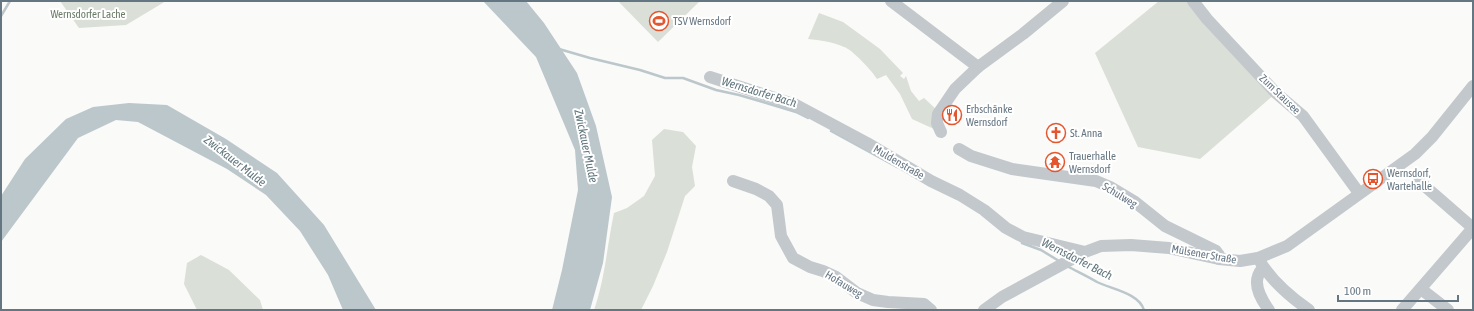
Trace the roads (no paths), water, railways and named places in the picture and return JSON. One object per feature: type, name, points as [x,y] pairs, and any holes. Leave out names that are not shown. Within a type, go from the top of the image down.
[{"type":"street","points":[[891,1],[978,67]]},
{"type":"street","points":[[941,132],[936,123],[938,114],[955,88],[978,67],[1023,34],[1063,1]]},
{"type":"street","name":"Zum Stausee","points":[[1193,1],[1207,19],[1276,92],[1303,116],[1359,193]]},
{"type":"street","name":"Muldenstraße","points":[[710,77],[796,105],[960,195],[984,210],[1006,228],[1023,237],[1085,252]]},
{"type":"street","name":"Mülsener Straße","points":[[984,310],[1002,297],[1085,252],[1101,246],[1131,245],[1169,248],[1219,259],[1260,263],[1287,246],[1414,154],[1432,137],[1473,86]]},
{"type":"street","name":"Schulweg","points":[[959,149],[971,156],[1012,169],[1096,181],[1110,187],[1135,202],[1165,226],[1216,251],[1219,255],[1219,259]]},
{"type":"street","points":[[1402,310],[1473,228],[1419,180]]},
{"type":"street","name":"Hofauweg","points":[[733,181],[756,189],[769,196],[777,205],[781,236],[793,258],[810,268],[836,276],[857,293],[873,300],[924,304],[931,310]]},
{"type":"street","points":[[1260,263],[1257,283],[1262,300],[1269,310]]},
{"type":"street","points":[[1260,263],[1286,294],[1309,310]]},
{"type":"street","points":[[1421,288],[1448,310]]},
{"type":"water","name":"Zwickauer Mulde","points":[[483,1],[526,1],[544,23],[577,73],[596,126],[612,197],[603,263],[590,310],[552,310],[562,270],[578,190],[575,150],[536,57]]},
{"type":"water","name":"Zwickauer Mulde","points":[[129,103],[167,105],[226,139],[277,173],[324,225],[376,310],[343,310],[328,275],[300,231],[266,195],[227,169],[138,122],[116,120],[78,138],[1,242],[1,196],[25,159],[66,119],[93,107]]},
{"type":"waterway","points":[[1,16],[10,1]]},
{"type":"waterway","name":"Wernsdorfer Bach","points":[[559,49],[665,78],[683,78],[716,90],[739,95],[796,112],[808,118]]},
{"type":"waterway","name":"Wernsdorfer Bach","points":[[831,131],[897,167]]},
{"type":"waterway","name":"Wernsdorfer Bach","points":[[1022,243],[1041,250],[1059,261]]},
{"type":"waterway","name":"Wernsdorfer Bach","points":[[1067,266],[1097,282],[1124,292],[1137,299],[1144,310]]},
{"type":"place","name":"TSV Wernsdorf","points":[[659,21]]},
{"type":"place","name":"Erbschänke Wernsdorf","points":[[952,115]]},
{"type":"place","name":"St. Anna","points":[[1056,133]]},
{"type":"place","name":"Trauerhalle Wernsdorf","points":[[1055,162]]},
{"type":"place","name":"Wernsdorf, Wartehalle","points":[[1373,179]]},
{"type":"park label","name":"Wernsdorfer Lache","points":[[88,14]]}]
